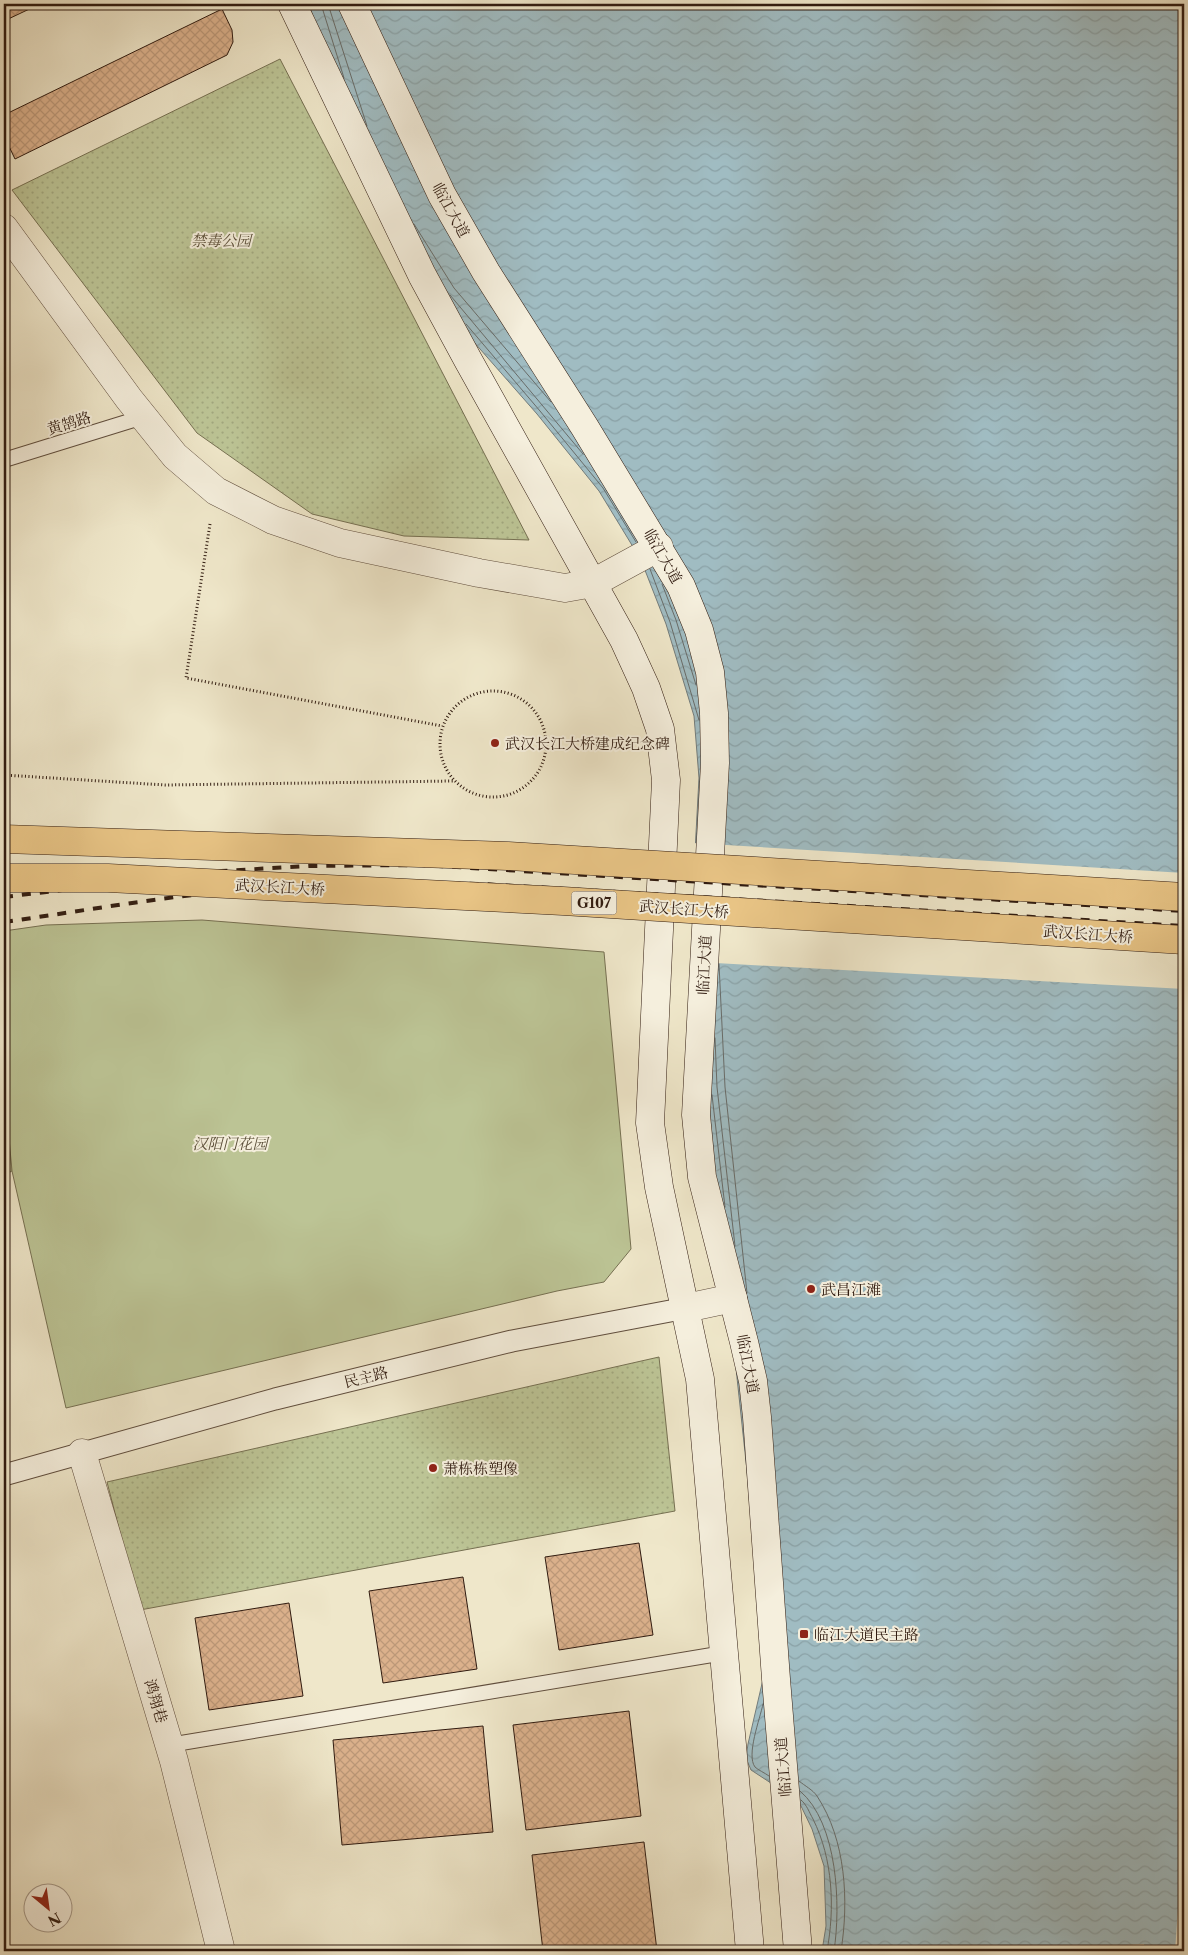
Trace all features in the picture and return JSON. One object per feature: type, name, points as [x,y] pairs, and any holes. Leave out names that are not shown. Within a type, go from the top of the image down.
[{"type":"highway","points":[[4,839],[508,856],[1184,897]]},
{"type":"highway","name":"武汉长江大桥","points":[[4,878],[108,878],[563,901],[1184,940]]},
{"type":"main road","points":[[292,4],[422,275],[624,640],[646,688],[660,729],[666,780],[650,1123],[659,1187],[700,1378],[750,1951]]},
{"type":"main road","name":"临江大道","points":[[352,4],[442,195],[486,272],[659,547],[681,586],[699,630],[710,672],[714,713],[715,763],[696,1115],[702,1177],[753,1381],[798,1951]]},
{"type":"main road","points":[[4,228],[175,456],[216,491],[273,520],[340,543],[479,574],[565,588],[594,584],[659,547]]},
{"type":"main road","name":"民主路","points":[[686,1308],[733,1298]]},
{"type":"main road","name":"鸿翔巷","points":[[82,1453],[169,1745],[222,1951]]},
{"type":"street","name":"民主路","points":[[4,1475],[275,1399],[408,1366],[512,1341],[686,1308]]},
{"type":"lane","name":"黄鹄路","points":[[4,460],[144,417]]},
{"type":"lane","points":[[169,1745],[724,1653]]},
{"type":"path","points":[[216,491],[186,678],[442,726]]},
{"type":"path","points":[[483,691],[496,691],[514,695],[529,705],[541,720],[546,737],[545,756],[537,773],[522,789],[505,796],[486,797],[468,792],[453,781],[444,765],[439,745],[442,726],[451,710],[466,698],[483,691]]},
{"type":"path","points":[[4,775],[165,785],[453,781]]},
{"type":"green space","name":"禁毒公园","points":[[280,59],[529,540],[404,536],[312,514],[197,433],[12,190]]},
{"type":"green space","name":"汉阳门花园","points":[[202,920],[604,952],[631,1249],[604,1282],[557,1291],[66,1408],[12,1171],[4,1084],[4,931],[46,925]]},
{"type":"green space","points":[[4,1084],[12,1171],[4,1175]]},
{"type":"green space","points":[[659,1357],[675,1511],[140,1610],[107,1482]]},
{"type":"water","points":[[309,4],[1184,4],[1184,1951],[822,1951],[826,1926],[824,1866],[812,1829],[801,1806],[780,1789],[751,1770],[746,1758],[764,1675],[747,1471],[706,1088],[695,852],[699,778],[694,716],[666,624],[641,560],[599,491],[537,414],[473,341],[354,148]]},
{"type":"pier","points":[[693,843],[1184,873],[1184,989],[698,962]]},
{"type":"pier","points":[[1179,1895],[1184,1895],[1184,1951],[1175,1951]]},
{"type":"pier","points":[[1144,1944],[1145,1951],[1091,1951],[1090,1947]]},
{"type":"building","points":[[4,4],[40,4],[4,21]]},
{"type":"building","points":[[222,9],[232,30],[233,42],[227,55],[15,159],[4,136],[4,115]]},
{"type":"building","points":[[639,1543],[653,1635],[559,1650],[545,1557]]},
{"type":"building","points":[[463,1577],[477,1669],[383,1683],[369,1591]]},
{"type":"building","points":[[289,1603],[303,1696],[209,1710],[195,1618]]},
{"type":"building","points":[[629,1711],[641,1816],[526,1830],[513,1725]]},
{"type":"building","points":[[483,1726],[493,1832],[342,1845],[333,1740]]},
{"type":"building","points":[[644,1842],[657,1951],[543,1951],[532,1855]]},
{"type":"railway","points":[[4,897],[221,871],[310,866],[422,865],[1184,911]]},
{"type":"railway","points":[[4,922],[151,900],[270,887],[421,883],[482,884],[1184,926]]},
{"type":"place","name":"武汉长江大桥建成纪念碑","points":[[495,743]]},
{"type":"place","name":"武昌江滩","points":[[811,1289]]},
{"type":"place","name":"萧栋栋塑像","points":[[433,1468]]},
{"type":"place","name":"临江大道民主路","points":[[804,1634]]}]
